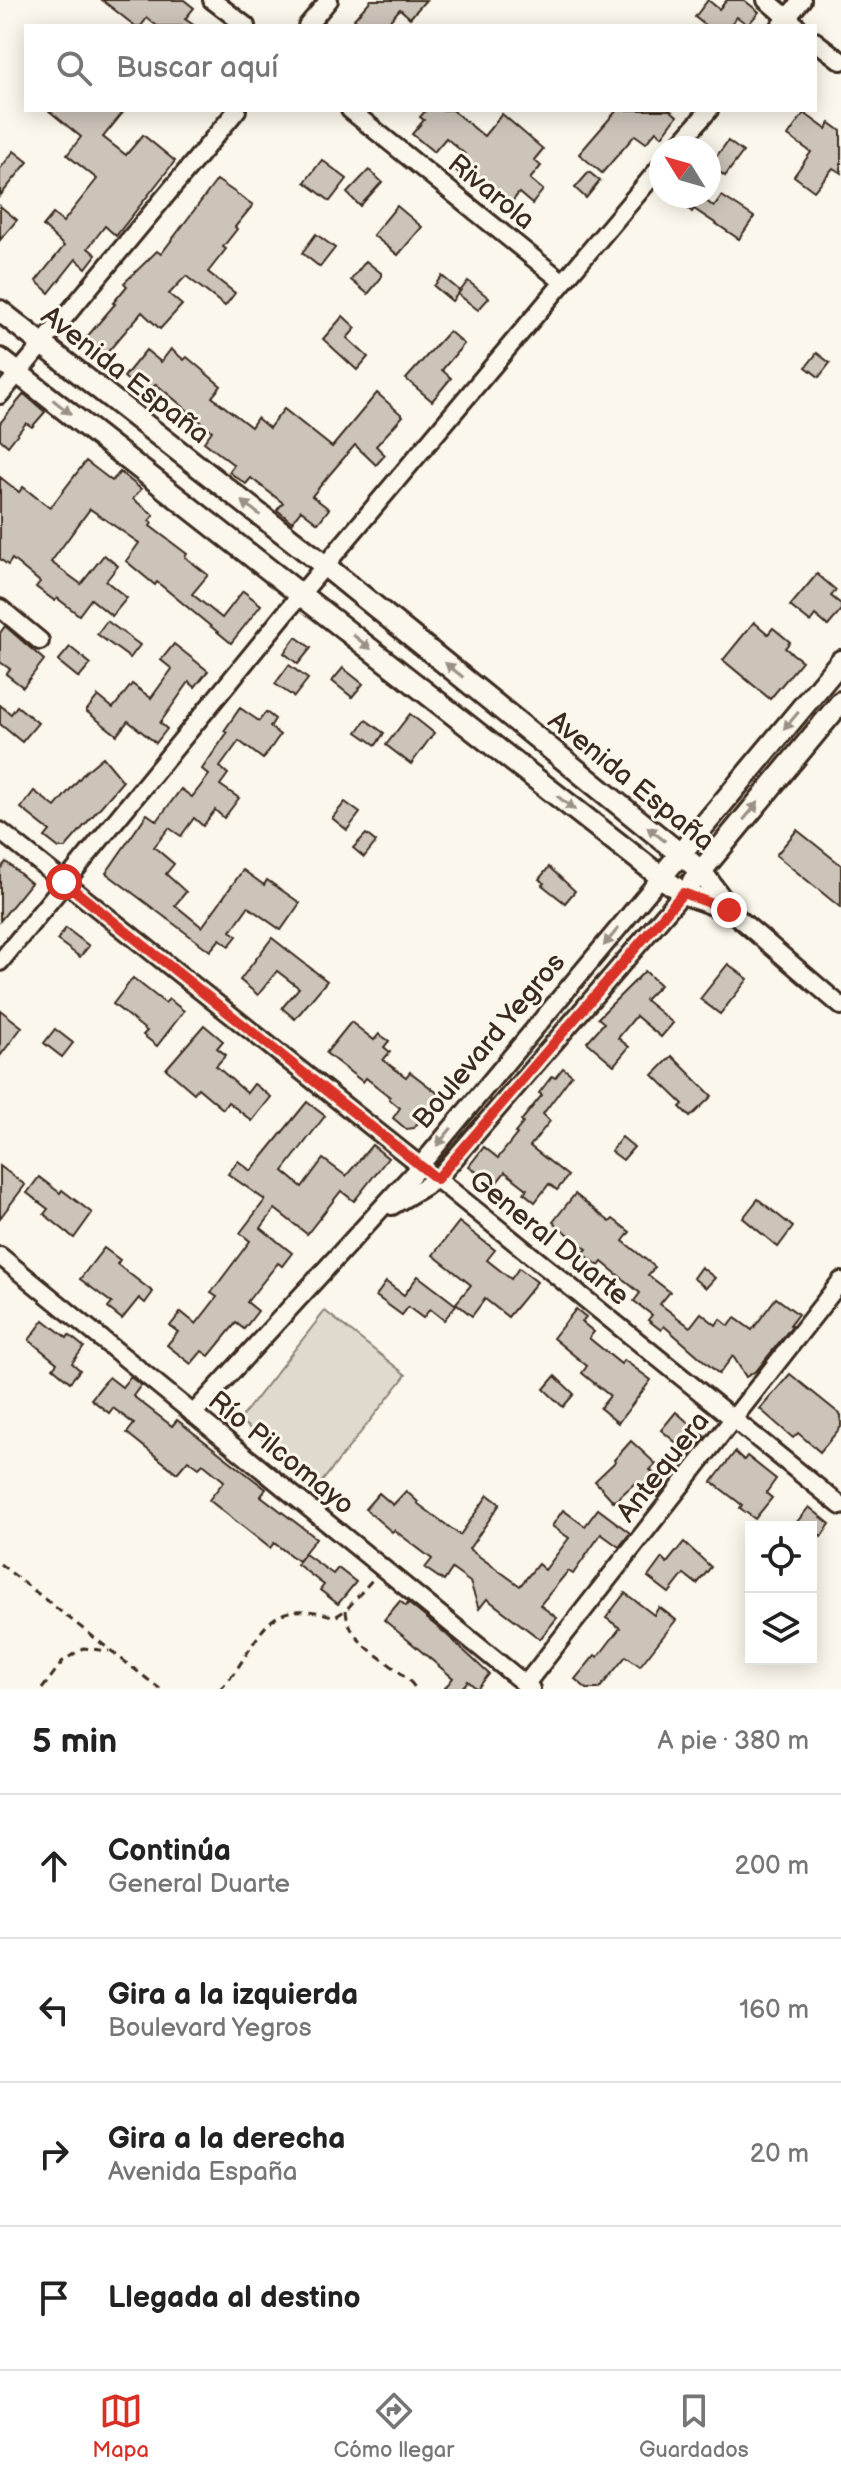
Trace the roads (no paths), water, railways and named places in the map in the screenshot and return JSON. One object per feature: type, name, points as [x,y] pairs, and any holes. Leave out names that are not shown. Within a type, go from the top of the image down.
[{"type":"street","points":[[212,0],[243,24]]},
{"type":"street","points":[[309,24],[329,0]]},
{"type":"street","points":[[766,0],[788,23],[802,0]]},
{"type":"street","points":[[817,43],[841,61]]},
{"type":"street","points":[[0,395],[235,112]]},
{"type":"street","name":"Rivarola","points":[[352,112],[563,282]]},
{"type":"street","points":[[686,136],[707,112]]},
{"type":"street","points":[[0,962],[324,565],[649,180]]},
{"type":"street","name":"Avenida España","points":[[0,311],[324,565],[701,871],[729,910]]},
{"type":"street","name":"Avenida España","points":[[0,359],[661,877],[683,893],[729,910]]},
{"type":"street","points":[[0,608],[40,641]]},
{"type":"street","name":"Boulevard Yegros","points":[[377,1216],[841,661]]},
{"type":"street","name":"Boulevard Yegros","points":[[377,1216],[437,1179],[683,893],[841,702]]},
{"type":"street","name":"General Duarte","points":[[0,831],[841,1506]]},
{"type":"street","points":[[729,910],[841,1006]]},
{"type":"street","points":[[193,1414],[377,1216]]},
{"type":"street","name":"Río Pilcomayo","points":[[0,1256],[528,1687]]},
{"type":"street","name":"Antequera","points":[[528,1687],[841,1281]]}]
